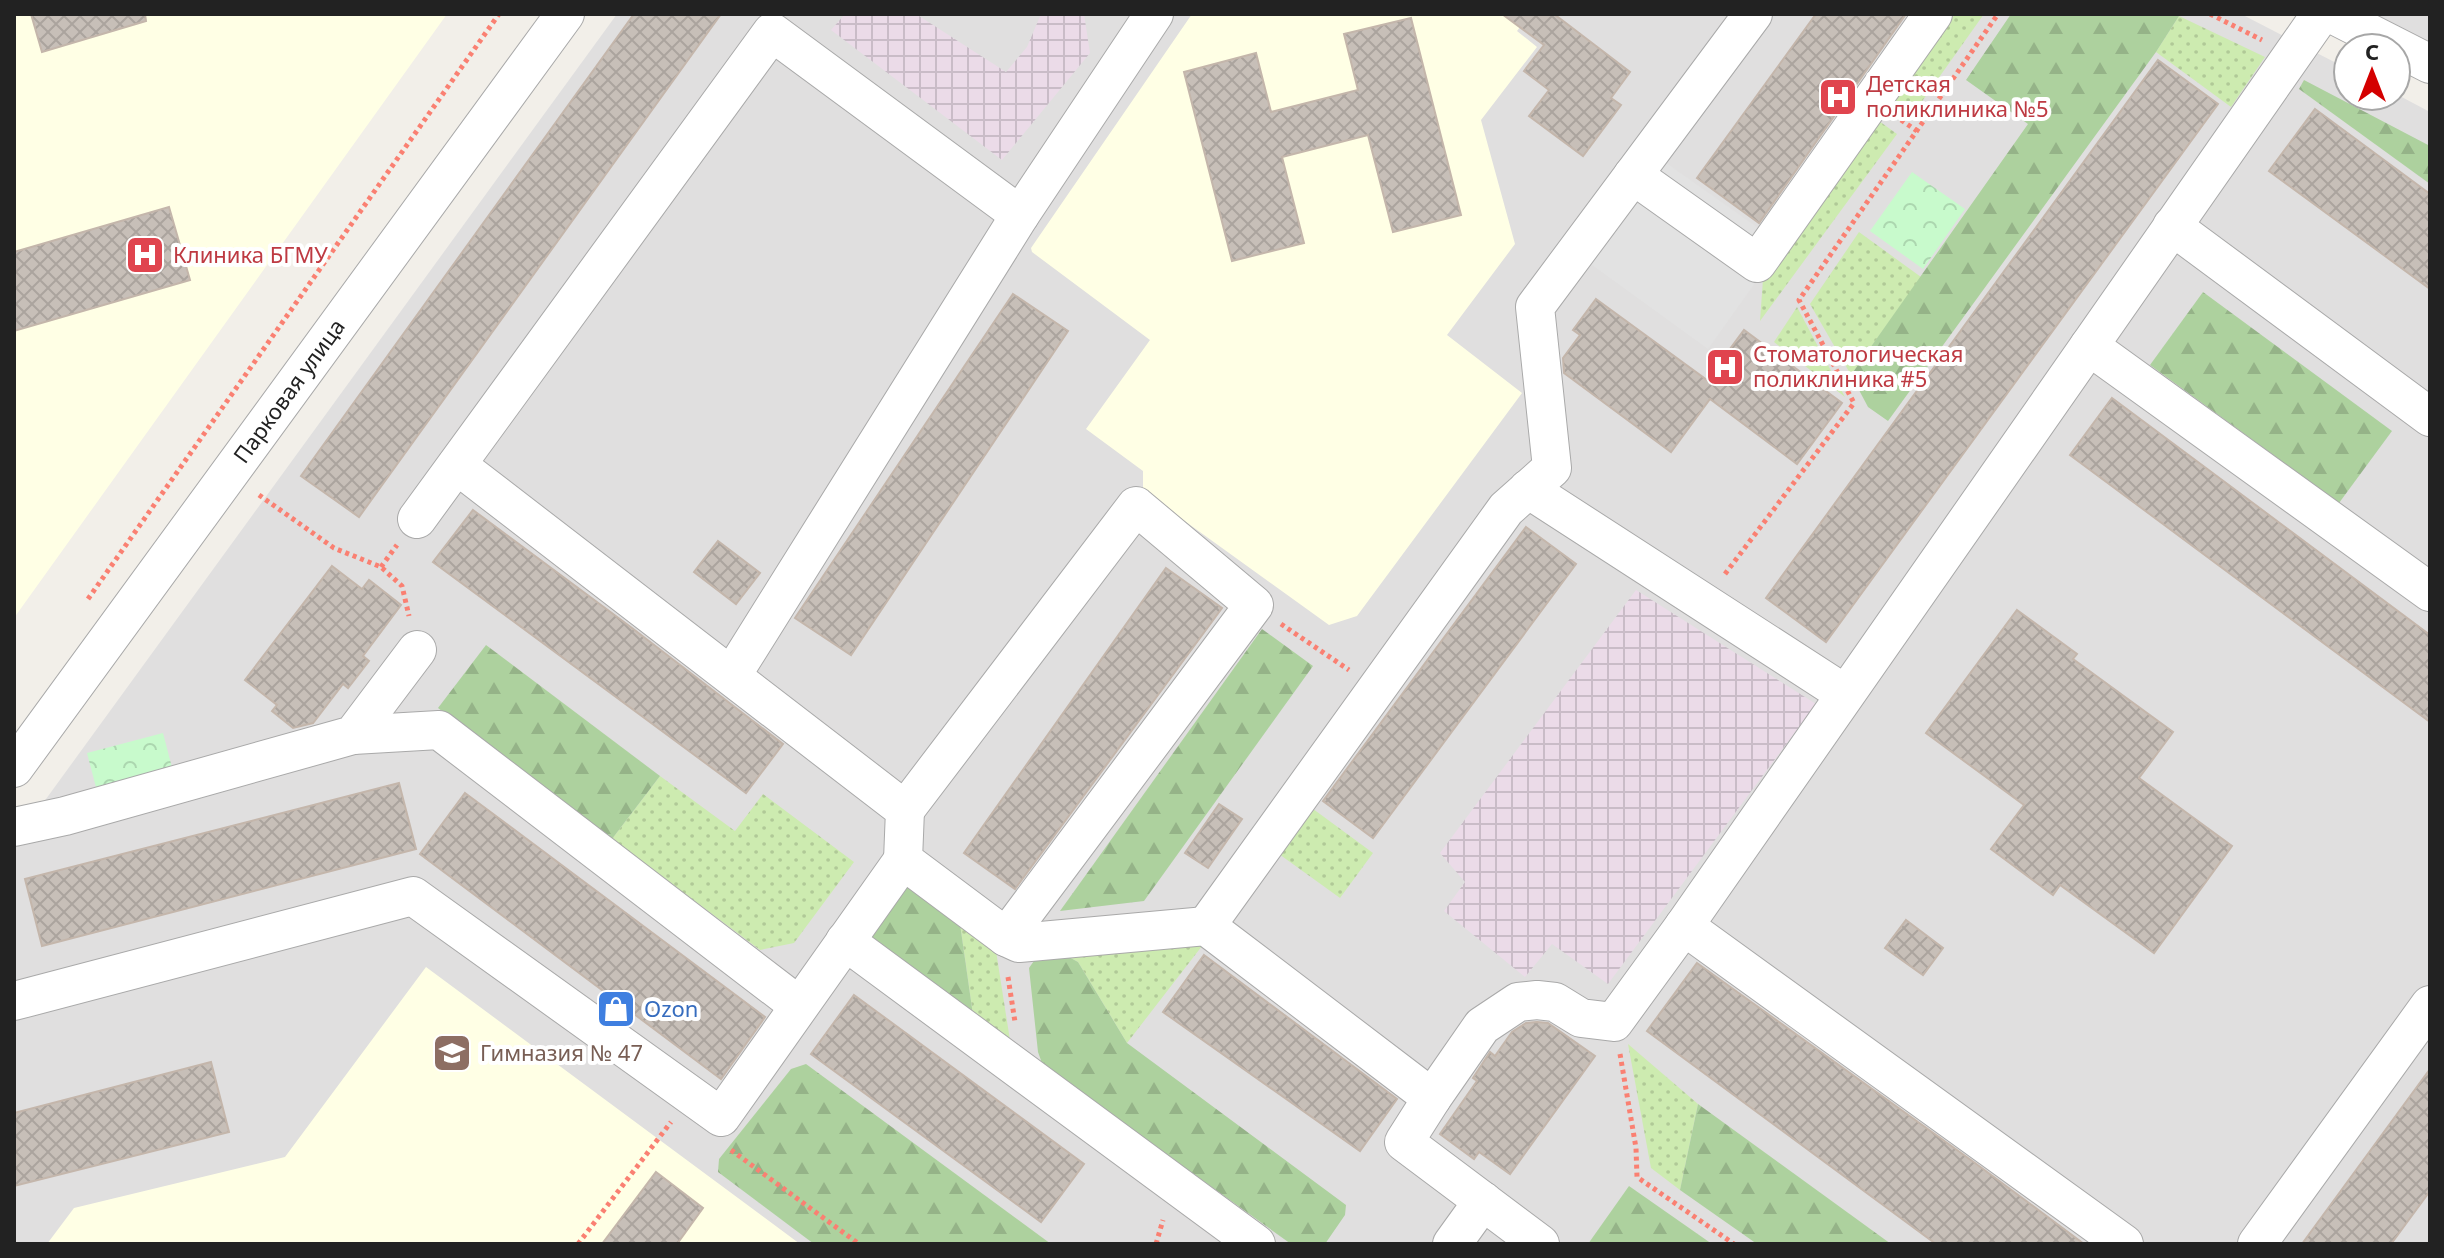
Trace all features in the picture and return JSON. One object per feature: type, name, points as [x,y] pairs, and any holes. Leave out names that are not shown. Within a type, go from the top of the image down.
[{"type":"street","name":"Парковая улица","points":[[16,762],[565,14]]},
{"type":"street","points":[[732,675],[1020,215],[1154,14]]},
{"type":"street","points":[[1633,175],[1757,263],[1933,14]]},
{"type":"street","points":[[1540,1244],[1404,1142],[1482,1026],[1518,1002],[1555,1002],[1581,1018],[1614,1022],[2321,14]]},
{"type":"street","points":[[2332,14],[2430,64]]},
{"type":"street","points":[[1206,926],[1506,509],[1552,468],[1535,307],[1633,175],[1736,20]]},
{"type":"street","points":[[417,519],[772,32],[1020,215]]},
{"type":"street","points":[[2172,226],[2430,417]]},
{"type":"street","points":[[2089,346],[2430,592]]},
{"type":"street","points":[[457,465],[905,810]]},
{"type":"street","points":[[1528,489],[1845,694]]},
{"type":"street","points":[[14,1001],[413,896],[721,1117],[903,860],[905,810],[1136,506],[1254,605],[1004,935]]},
{"type":"street","points":[[353,735],[417,650]]},
{"type":"street","points":[[14,827],[65,816],[353,735],[439,730],[798,1005]]},
{"type":"street","points":[[903,860],[1019,943],[1206,926],[1432,1098]]},
{"type":"street","points":[[1684,926],[2124,1244]]},
{"type":"street","points":[[845,941],[1256,1244]]},
{"type":"street","points":[[2257,1244],[2430,1005]]},
{"type":"street","points":[[1452,1244],[1483,1201]]},
{"type":"path","points":[[87,601],[499,14]]},
{"type":"path","points":[[1703,603],[1854,403],[1799,300],[1998,14]]},
{"type":"path","points":[[2210,14],[2292,55]]},
{"type":"path","points":[[229,473],[334,548],[381,567],[402,586],[417,650]]},
{"type":"path","points":[[1254,605],[1377,689]]},
{"type":"path","points":[[1004,935],[1023,1073]]},
{"type":"path","points":[[1614,1022],[1636,1148],[1637,1177],[1734,1244]]},
{"type":"path","points":[[578,1244],[658,1139]]},
{"type":"path","points":[[730,1150],[859,1244]]},
{"type":"shaded area","name":"Клиника БГМУ","points":[[14,14],[447,14],[14,618]]},
{"type":"shaded area","points":[[617,14],[2241,14],[2332,61],[2332,112],[2412,112],[2412,102],[2430,112],[2430,1244],[14,1244],[14,843]]},
{"type":"shaded area","points":[[845,14],[916,14],[1006,72],[1027,47],[1041,14],[1084,14],[1090,53],[1002,160],[831,30]]},
{"type":"shaded area","points":[[1192,14],[1530,14],[1517,31],[1537,47],[1481,120],[1515,244],[1447,335],[1522,393],[1357,616],[1329,625],[1143,491],[1143,471],[1086,429],[1150,340],[1032,252],[1031,248]]},
{"type":"shaded area","points":[[2366,14],[2430,14],[2430,45],[2412,36],[2412,32],[2403,32]]},
{"type":"shaded area","points":[[1662,160],[1782,245],[1708,349],[1588,262]]},
{"type":"shaded area","points":[[1636,590],[1816,704],[1608,984],[1552,944],[1525,977],[1444,911],[1465,882],[1440,853]]},
{"type":"shaded area","name":"Гимназия № 47","points":[[426,967],[800,1244],[47,1244],[74,1208],[285,1157]]},
{"type":"green space","points":[[1955,14],[1984,14],[1913,114],[1894,101]]},
{"type":"green space","points":[[2011,14],[2179,16],[1888,421],[1868,407],[1851,375],[2028,124],[1966,80]]},
{"type":"green space","points":[[2179,16],[2265,57],[2231,107],[2156,52]]},
{"type":"green space","points":[[2304,80],[2332,95],[2332,112],[2365,112],[2430,146],[2430,184],[2299,89]]},
{"type":"green space","points":[[1879,121],[1897,134],[1760,321],[1763,279]]},
{"type":"green space","points":[[1912,172],[1965,209],[1923,269],[1870,231]]},
{"type":"green space","points":[[1859,232],[1921,277],[1851,375],[1810,304]]},
{"type":"green space","points":[[2203,292],[2392,431],[2339,503],[2150,365]]},
{"type":"green space","points":[[1797,307],[1845,397],[1774,342]]},
{"type":"green space","points":[[1262,629],[1313,666],[1144,901],[1060,911]]},
{"type":"green space","points":[[486,645],[660,776],[612,839],[438,708]]},
{"type":"green space","points":[[163,733],[174,775],[98,795],[87,753]]},
{"type":"green space","points":[[660,776],[735,831],[763,794],[854,862],[794,943],[760,950],[612,839]]},
{"type":"green space","points":[[1305,803],[1373,853],[1340,898],[1272,849]]},
{"type":"green space","points":[[903,882],[960,924],[974,1022],[864,941]]},
{"type":"green space","points":[[960,924],[996,951],[1012,1053],[974,1022]]},
{"type":"green space","points":[[1196,939],[1202,946],[1127,1043],[1078,962],[1067,956]]},
{"type":"green space","points":[[1067,956],[1078,962],[1127,1043],[1346,1205],[1345,1215],[1325,1244],[1291,1244],[1043,1066],[1038,1052],[1029,968],[1036,958]]},
{"type":"green space","points":[[1628,1044],[1698,1104],[1680,1190],[1651,1168]]},
{"type":"green space","points":[[806,1064],[1051,1244],[814,1244],[718,1172],[719,1159],[791,1069]]},
{"type":"green space","points":[[1698,1104],[1891,1244],[1757,1244],[1680,1190]]},
{"type":"green space","points":[[1629,1186],[1712,1244],[1588,1244]]},
{"type":"building","points":[[31,14],[145,14],[146,21],[42,52]]},
{"type":"building","points":[[634,14],[721,14],[359,517],[301,476]]},
{"type":"building","points":[[1502,14],[1554,14],[1630,72],[1611,98],[1621,105],[1583,156],[1529,116],[1549,90],[1524,71],[1544,45]]},
{"type":"building","points":[[1816,14],[1906,14],[1759,223],[1697,178]]},
{"type":"building","points":[[1411,18],[1461,215],[1393,232],[1368,135],[1282,157],[1304,243],[1232,261],[1184,72],[1256,53],[1271,112],[1358,90],[1344,34]]},
{"type":"building","points":[[2158,60],[2218,104],[1826,642],[1766,598]]},
{"type":"building","points":[[2315,109],[2430,194],[2430,289],[2269,171]]},
{"type":"building","points":[[169,207],[190,280],[14,331],[14,252]]},
{"type":"building","points":[[1013,294],[1068,331],[851,655],[795,618]]},
{"type":"building","points":[[1596,299],[1707,380],[1744,330],[1842,403],[1797,464],[1710,399],[1671,452],[1564,373],[1563,358],[1580,335],[1573,330]]},
{"type":"building","points":[[2112,398],[2430,635],[2430,722],[2070,455]]},
{"type":"building","points":[[473,510],[783,744],[746,793],[433,562]]},
{"type":"building","points":[[1526,527],[1576,564],[1373,838],[1323,801]]},
{"type":"building","points":[[718,541],[760,573],[736,604],[694,572]]},
{"type":"building","points":[[332,566],[362,589],[369,580],[401,605],[363,656],[369,661],[348,688],[343,684],[313,723],[293,728],[272,711],[277,705],[245,680]]},
{"type":"building","points":[[1166,568],[1222,608],[1015,889],[964,853]]},
{"type":"building","points":[[2017,610],[2077,654],[2073,659],[2173,732],[2139,778],[2232,846],[2154,953],[2060,885],[2053,895],[1991,849],[2024,805],[1926,733]]},
{"type":"building","points":[[399,783],[416,849],[42,946],[25,879]]},
{"type":"building","points":[[465,793],[765,1017],[721,1079],[420,854]]},
{"type":"building","points":[[1219,804],[1242,819],[1208,868],[1185,853]]},
{"type":"building","points":[[1906,920],[1943,948],[1923,975],[1885,948]]},
{"type":"building","points":[[1204,955],[1397,1099],[1360,1151],[1163,1012]]},
{"type":"building","points":[[1697,963],[2084,1244],[1936,1244],[1647,1031]]},
{"type":"building","points":[[854,995],[1084,1164],[1041,1222],[811,1054]]},
{"type":"building","points":[[1526,1023],[1548,1023],[1595,1056],[1510,1174],[1479,1152],[1474,1159],[1440,1134],[1477,1081],[1473,1078],[1490,1052],[1495,1056],[1512,1032]]},
{"type":"building","points":[[211,1062],[229,1132],[14,1186],[14,1113]]},
{"type":"building","points":[[2430,1069],[2430,1191],[2391,1244],[2302,1244]]},
{"type":"building","points":[[656,1172],[703,1208],[677,1244],[602,1244]]},
{"type":"place","name":"Детская поликлиника №5","points":[[1838,97]]},
{"type":"place","name":"Клиника БГМУ","points":[[145,255]]},
{"type":"place","name":"Стоматологическая поликлиника #5","points":[[1725,367]]},
{"type":"place","name":"Ozon","points":[[616,1009]]},
{"type":"place","name":"Гимназия № 47","points":[[452,1053]]}]
